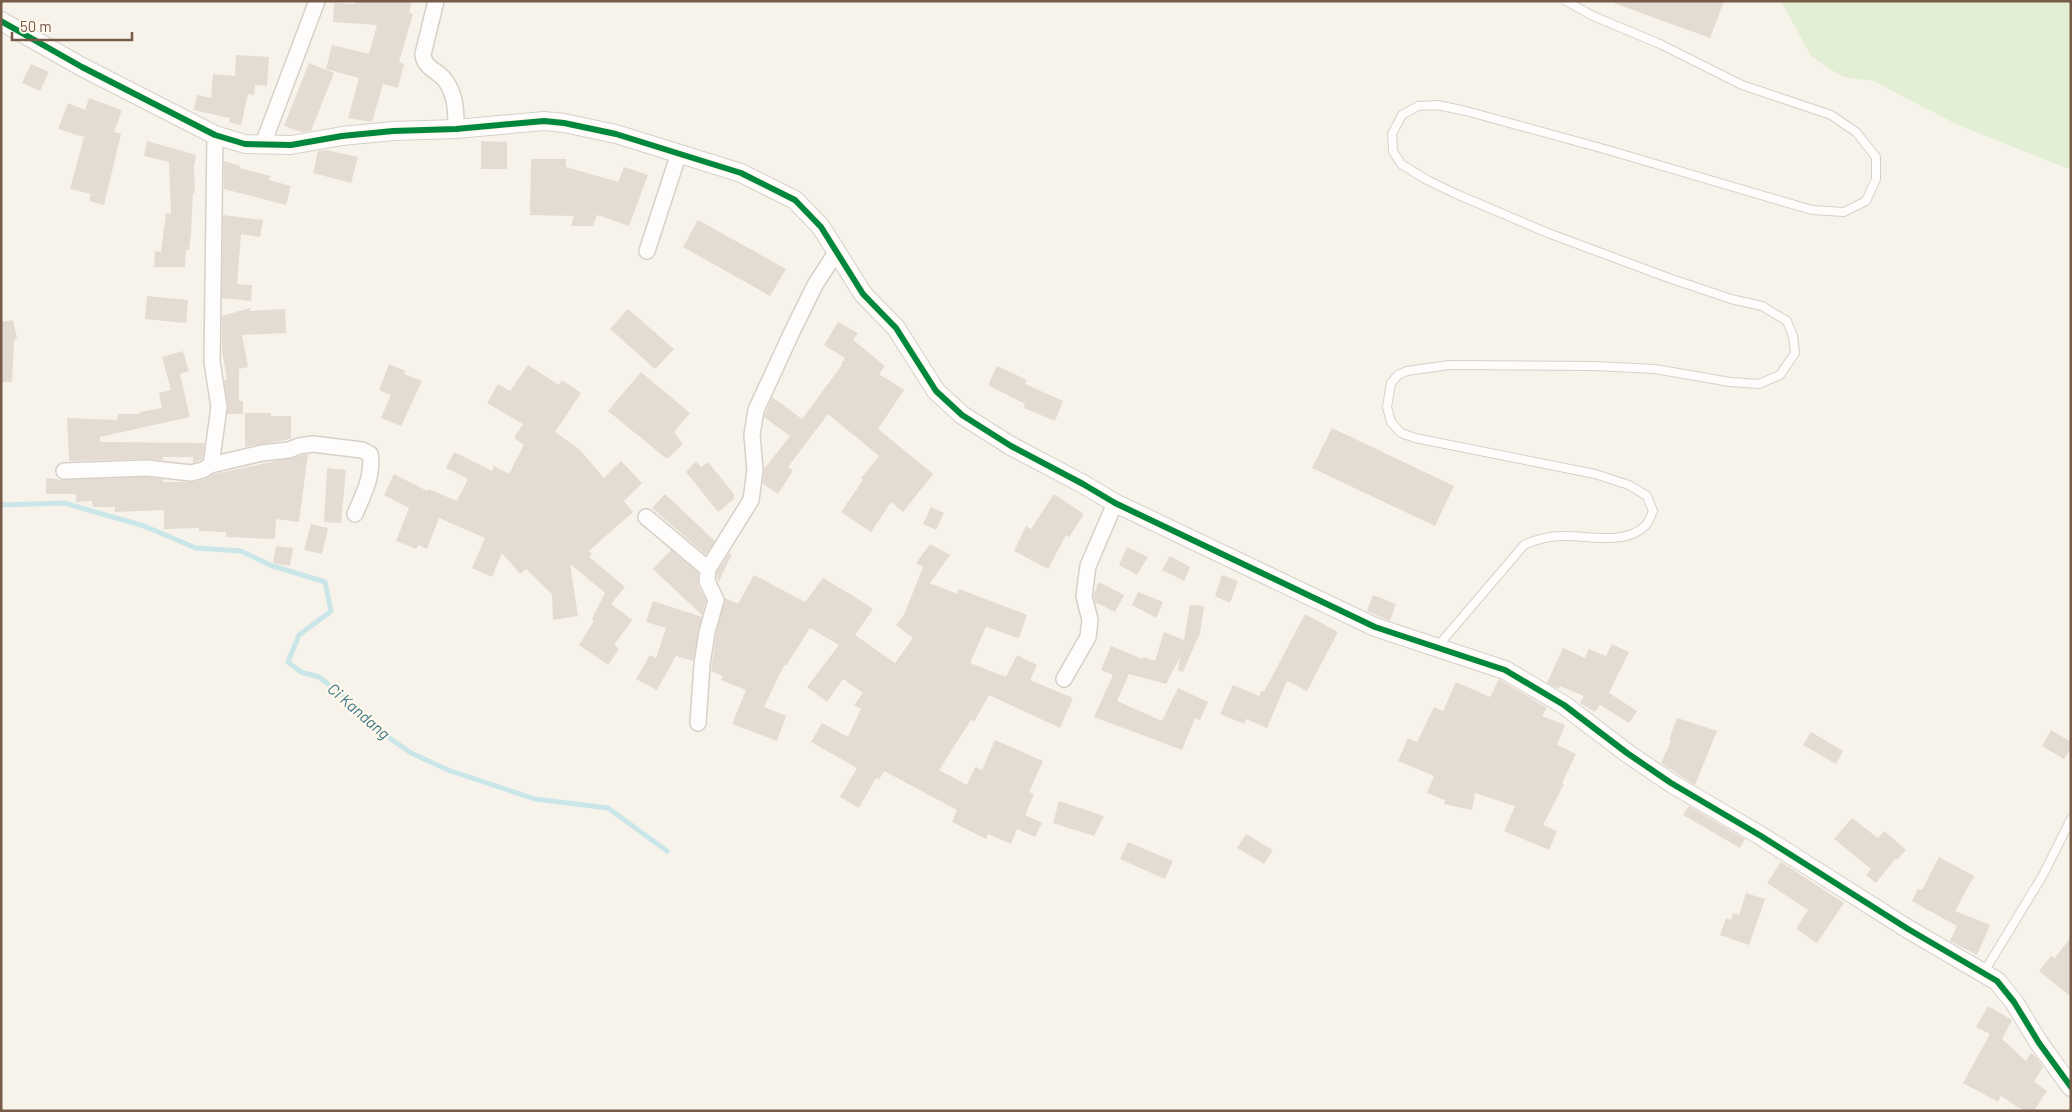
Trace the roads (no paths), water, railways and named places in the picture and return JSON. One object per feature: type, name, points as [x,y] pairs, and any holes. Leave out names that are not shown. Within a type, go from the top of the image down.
[{"type":"street","points":[[263,144],[317,1]]},
{"type":"street","points":[[436,1],[423,54],[427,65],[444,78],[452,92],[456,108],[456,129]]},
{"type":"street","points":[[1,21],[82,67],[215,135],[246,144],[290,145],[342,136],[544,122],[564,123],[616,134],[741,173],[795,200],[821,227],[863,294],[896,328],[936,391],[962,414],[1011,446],[1084,484],[1114,503],[1375,627],[1505,670],[1556,700],[1627,753],[1672,783],[1761,836],[1908,929],[1998,981],[2071,1087]]},
{"type":"street","points":[[211,465],[219,407],[212,362],[215,135]]},
{"type":"street","points":[[647,251],[678,153]]},
{"type":"street","points":[[698,723],[702,664],[707,632],[716,600],[707,581],[708,569],[751,500],[756,470],[752,435],[756,410],[790,334],[815,285],[837,251]]},
{"type":"street","points":[[64,471],[147,468],[190,473],[211,465],[313,444],[362,450],[370,454],[372,463],[369,479],[355,514]]},
{"type":"street","points":[[1064,679],[1088,637],[1090,620],[1084,596],[1088,566],[1114,503]]},
{"type":"street","points":[[646,517],[708,569]]},
{"type":"lane","points":[[1435,648],[1524,545],[1540,538],[1631,535],[1647,524],[1653,511],[1647,496],[1629,485],[1595,474],[1415,438],[1401,433],[1392,422],[1387,407],[1391,383],[1398,375],[1407,371],[1449,366],[1594,366],[1655,369],[1730,382],[1759,384],[1780,375],[1794,353],[1794,336],[1787,321],[1762,306],[1731,299],[1684,284],[1548,233],[1427,180],[1400,164],[1393,151],[1392,134],[1402,115],[1418,106],[1436,105],[1466,111],[1608,150],[1812,210],[1844,212],[1866,201],[1876,179],[1876,157],[1866,142],[1856,132],[1831,115],[1742,85],[1660,44],[1593,16],[1566,1]]},
{"type":"lane","points":[[1984,972],[2043,875],[2071,819]]},
{"type":"waterway","name":"Ci Kandang","points":[[1,505],[64,503],[144,526],[196,548],[241,551],[270,565],[325,582],[331,611],[299,635],[288,662],[301,672],[319,677],[343,696],[371,725],[411,753],[448,770],[535,799],[608,808],[667,851]]}]
